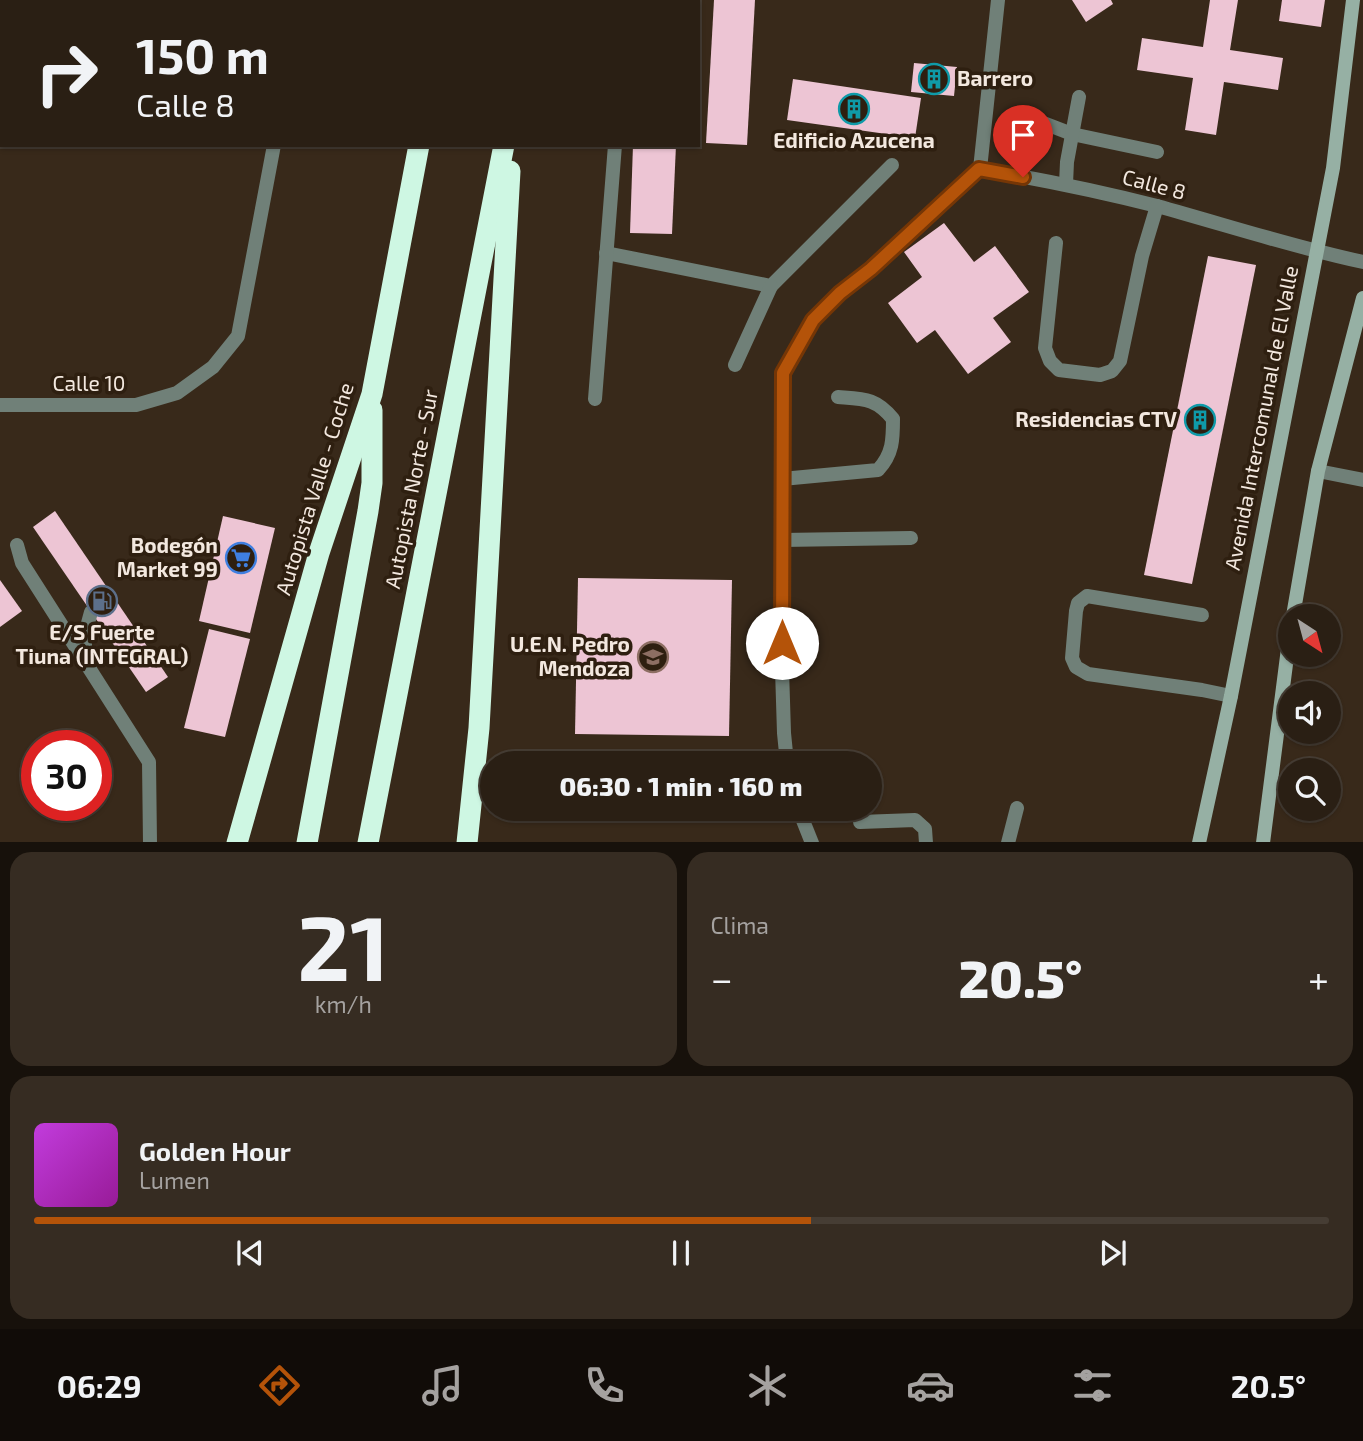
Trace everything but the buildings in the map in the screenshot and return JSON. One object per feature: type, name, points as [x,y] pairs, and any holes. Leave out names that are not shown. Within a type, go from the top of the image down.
[{"type":"highway","name":"Autopista Valle - Coche","points":[[237,842],[319,553],[372,394],[419,147]]},
{"type":"highway","name":"Autopista Norte - Sur","points":[[368,842],[504,147]]},
{"type":"highway","points":[[467,842],[479,728],[511,147]]},
{"type":"highway","name":"Autopista Norte - Sur","points":[[307,842],[368,511],[372,483],[372,394]]},
{"type":"main road","name":"Avenida Intercomunal de El Valle","points":[[1199,842],[1231,696],[1333,168],[1353,0]]},
{"type":"main road","points":[[1295,604],[1318,471],[1363,298]]},
{"type":"main road","points":[[1264,842],[1286,667]]},
{"type":"street","points":[[785,751],[782,669],[783,373],[813,320],[979,169],[998,0]]},
{"type":"street","points":[[1066,184],[1067,162],[1079,97]]},
{"type":"street","points":[[1032,119],[1072,134],[1157,152]]},
{"type":"street","name":"Calle 10","points":[[0,405],[136,405],[177,393],[214,367],[239,336],[274,147]]},
{"type":"street","points":[[594,399],[615,147]]},
{"type":"street","points":[[734,365],[771,286],[892,164]]},
{"type":"street","name":"Calle 8","points":[[979,169],[1066,184],[1157,206],[1315,252],[1363,262]]},
{"type":"street","points":[[1056,243],[1045,348],[1049,361],[1059,370],[1100,375],[1112,371],[1120,361],[1142,256],[1157,206]]},
{"type":"street","points":[[606,253],[771,286]]},
{"type":"street","points":[[782,480],[878,470],[887,460],[892,445],[893,419],[883,406],[870,400],[838,397]]},
{"type":"street","points":[[1318,471],[1363,480]]},
{"type":"street","points":[[782,540],[911,538]]},
{"type":"street","points":[[17,545],[22,563],[149,762],[150,842]]},
{"type":"street","points":[[1202,615],[1087,596],[1078,603],[1076,611],[1072,658],[1076,667],[1088,674],[1231,696]]},
{"type":"street","points":[[85,664],[85,634],[91,612]]},
{"type":"street","points":[[1008,842],[1017,808]]},
{"type":"street","points":[[860,822],[915,820],[925,829],[926,842]]},
{"type":"street","points":[[803,821],[812,842]]},
{"type":"place","name":"Barrero","points":[[934,79]]},
{"type":"place","name":"Edificio Azucena","points":[[854,109]]},
{"type":"place","name":"Residencias CTV","points":[[1200,420]]},
{"type":"place","name":"Bodegón Market 99","points":[[241,558]]},
{"type":"place","name":"E/S Fuerte Tiuna (INTEGRAL)","points":[[102,601]]},
{"type":"place","name":"U.E.N. Pedro Mendoza","points":[[653,657]]},
{"type":"route","points":[[782,643],[783,373],[813,320],[979,169],[1023,177]]}]
